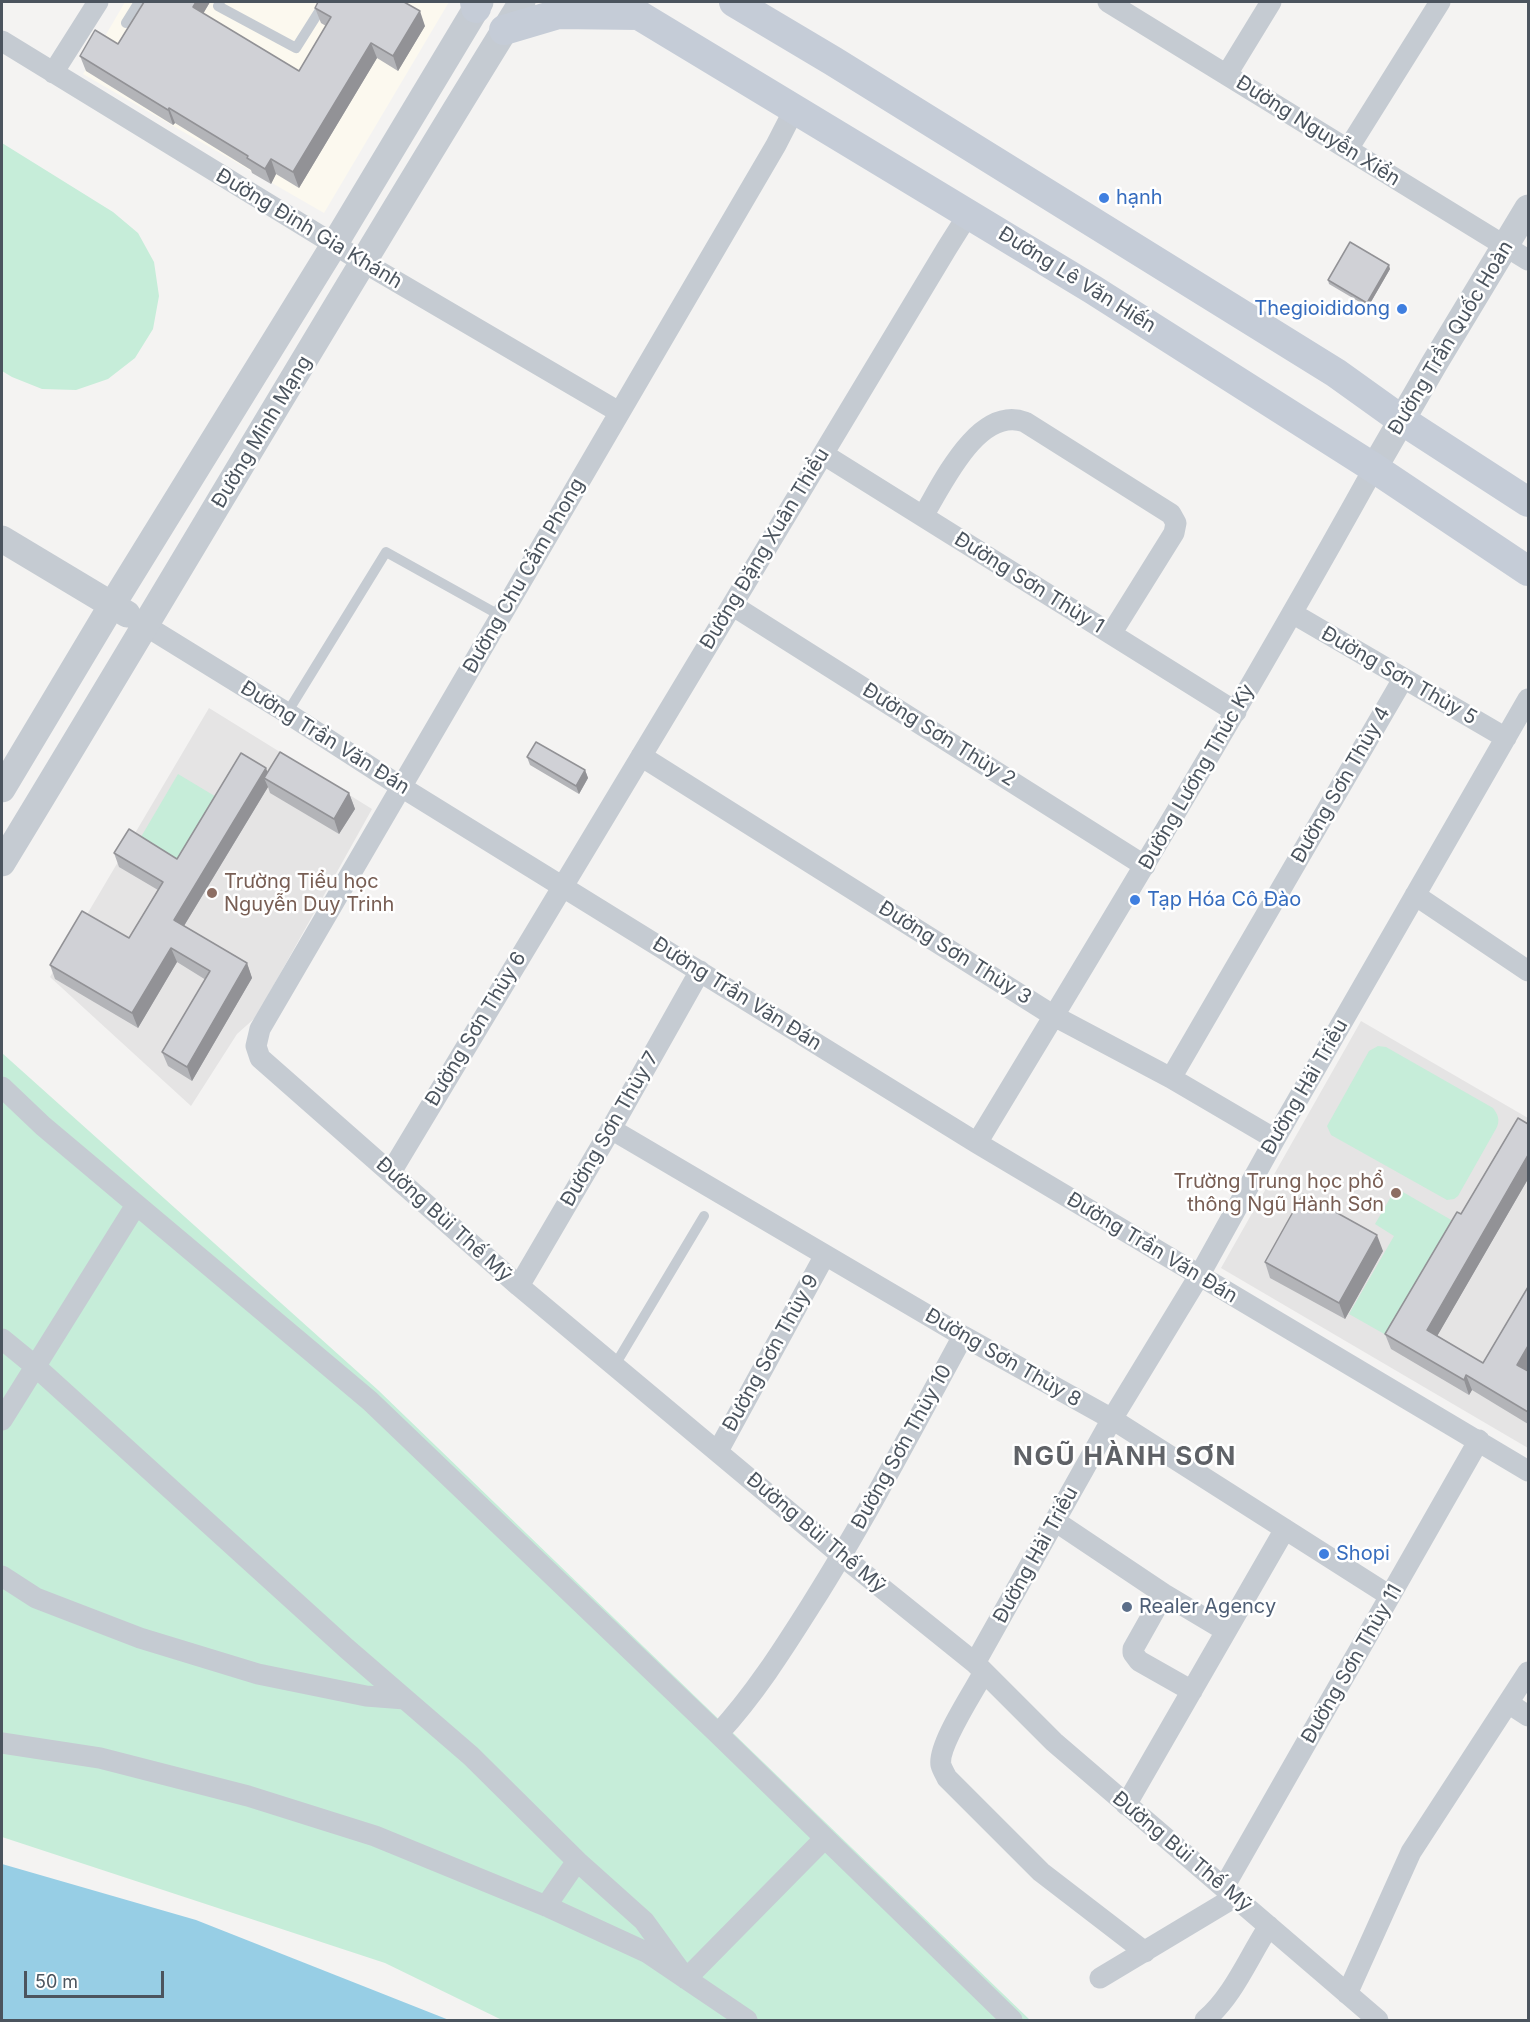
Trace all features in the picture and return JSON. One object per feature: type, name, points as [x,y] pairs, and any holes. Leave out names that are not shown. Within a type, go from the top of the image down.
[{"type":"main road","points":[[734,2],[1336,373],[1528,502]]},
{"type":"main road","points":[[504,30],[558,14],[628,8]]},
{"type":"main road","name":"Đường Lê Văn Hiến","points":[[628,8],[1092,289],[1374,468],[1528,571]]},
{"type":"street","points":[[53,73],[98,2]]},
{"type":"street","name":"Đường Minh Mạng","points":[[2,863],[522,2]]},
{"type":"street","name":"Đường Nguyễn Xiển","points":[[1108,2],[1528,260]]},
{"type":"street","points":[[1227,74],[1271,2]]},
{"type":"street","points":[[1348,149],[1440,2]]},
{"type":"street","name":"Đường Minh Mạng","points":[[2,789],[334,244],[477,4]]},
{"type":"street","name":"Đường Đinh Gia Khánh","points":[[2,41],[363,262],[619,411]]},
{"type":"street","name":"Đường Chu Cẩm Phong","points":[[256,1046],[260,1029],[403,788],[619,411],[776,145],[795,108]]},
{"type":"street","name":"Đường Trần Quốc Hoàn","points":[[1374,468],[1528,208]]},
{"type":"street","name":"Đường Đặng Xuân Thiều","points":[[562,886],[969,213]]},
{"type":"street","points":[[923,516],[958,457],[969,443],[999,423],[1015,419],[1025,422],[1103,470],[1171,514],[1176,523],[1174,533],[1111,634]]},
{"type":"street","name":"Đường Sơn Thủy 1","points":[[823,454],[1236,712]]},
{"type":"street","name":"Đường Lương Thúc Kỳ","points":[[977,1143],[1236,712],[1374,468]]},
{"type":"street","name":"Đường Trần Văn Đán","points":[[2,539],[287,712],[403,788],[977,1143],[1528,1471]]},
{"type":"street","name":"Đường Sơn Thủy 2","points":[[732,605],[1145,866]]},
{"type":"street","name":"Đường Sơn Thủy 5","points":[[1292,614],[1506,738]]},
{"type":"street","name":"Đường Sơn Thủy 4","points":[[1171,1078],[1403,679]]},
{"type":"street","name":"Đường Hải Triều","points":[[1145,1952],[1041,1872],[947,1778],[941,1764],[944,1749],[979,1668],[1055,1521],[1112,1419],[1199,1276],[1275,1138],[1528,699]]},
{"type":"street","name":"Đường Sơn Thủy 3","points":[[641,756],[1054,1016],[1171,1078],[1275,1138]]},
{"type":"street","name":"Đường Sơn Thủy 6","points":[[391,1172],[562,886]]},
{"type":"street","points":[[1415,896],[1528,971]]},
{"type":"street","name":"Đường Sơn Thủy 7","points":[[519,1286],[700,971]]},
{"type":"street","name":"Đường Bùi Thế Mỹ","points":[[256,1046],[260,1058],[519,1286],[979,1668],[1054,1742],[1378,2020]]},
{"type":"street","points":[[2,1087],[43,1126],[370,1401],[718,1734],[1012,2020]]},
{"type":"street","name":"Đường Sơn Thủy 8","points":[[611,1129],[963,1336],[1112,1419],[1390,1596]]},
{"type":"street","points":[[2,1420],[136,1205]]},
{"type":"street","name":"Đường Sơn Thủy 9","points":[[718,1451],[825,1255]]},
{"type":"street","name":"Đường Sơn Thủy 10","points":[[718,1734],[776,1661],[842,1556],[963,1336]]},
{"type":"street","points":[[2,1339],[471,1756],[577,1861],[644,1920],[686,1979]]},
{"type":"street","name":"Đường Sơn Thủy 11","points":[[1230,1892],[1390,1596],[1479,1440]]},
{"type":"street","points":[[1055,1521],[1164,1594],[1226,1631]]},
{"type":"street","points":[[1126,1805],[1285,1529]]},
{"type":"street","points":[[2,1576],[36,1598],[140,1638],[258,1674],[366,1695],[405,1699]]},
{"type":"street","points":[[1164,1594],[1133,1649],[1133,1653],[1139,1660],[1192,1691]]},
{"type":"street","points":[[1347,1994],[1411,1852],[1528,1672]]},
{"type":"street","points":[[1509,1702],[1528,1716]]},
{"type":"street","points":[[2,1743],[100,1758],[248,1796],[375,1836],[546,1906],[648,1953],[747,2020]]},
{"type":"street","points":[[686,1979],[825,1838]]},
{"type":"street","points":[[546,1906],[577,1861]]},
{"type":"street","points":[[1100,1978],[1145,1952],[1230,1892]]},
{"type":"street","points":[[1205,2020],[1219,2009],[1234,1988],[1251,1953],[1269,1926]]},
{"type":"lane","points":[[126,23],[139,2]]},
{"type":"lane","points":[[220,2],[218,6],[296,48],[325,2]]},
{"type":"lane","points":[[287,712],[386,552],[501,616]]},
{"type":"lane","points":[[615,1365],[704,1216]]},
{"type":"shaded area","points":[[125,2],[449,2],[324,213],[83,74]]},
{"type":"shaded area","name":"Trường Tiểu học Nguyễn Duy Trinh","points":[[209,708],[372,809],[256,1017],[237,1034],[191,1106],[50,977]]},
{"type":"shaded area","name":"Trường Trung học phổ thông Ngũ Hành Sơn","points":[[1361,1021],[1528,1118],[1528,1448],[1221,1268]]},
{"type":"green space","points":[[2,143],[113,212],[138,233],[154,262],[159,296],[153,329],[135,358],[108,379],[76,390],[42,389],[2,371]]},
{"type":"green space","points":[[178,774],[223,801],[182,868],[138,842]]},
{"type":"green space","points":[[1378,1046],[1386,1047],[1493,1108],[1497,1115],[1497,1127],[1458,1196],[1454,1199],[1447,1200],[1331,1135],[1327,1126],[1369,1051]]},
{"type":"green space","points":[[2,1053],[378,1390],[1030,2020],[502,2020],[385,1963],[2,1837]]},
{"type":"green space","points":[[1396,1188],[1453,1221],[1393,1339],[1349,1314],[1394,1236],[1375,1224]]},
{"type":"water","points":[[2,1864],[196,1920],[449,2020],[2,2020]]},
{"type":"building","points":[[144,2],[196,2],[193,7],[299,71],[331,17],[315,8],[318,2],[404,2],[420,11],[393,56],[371,43],[293,172],[271,159],[265,169],[247,158],[248,156],[80,56],[95,30],[118,44]]},
{"type":"building","points":[[1350,242],[1389,265],[1367,303],[1328,280]]},
{"type":"building","points":[[536,742],[585,770],[576,786],[527,757]]},
{"type":"building","points":[[280,752],[349,793],[334,819],[264,778]]},
{"type":"building","points":[[241,753],[266,768],[174,920],[247,963],[187,1067],[162,1052],[210,971],[171,948],[132,1013],[50,965],[82,911],[129,938],[163,882],[114,853],[129,829],[177,859]]},
{"type":"building","points":[[1518,1118],[1528,1124],[1528,1155],[1427,1330],[1483,1363],[1528,1287],[1528,1346],[1517,1365],[1528,1371],[1528,1412],[1466,1375],[1464,1380],[1385,1334],[1457,1212],[1461,1214]]},
{"type":"building","points":[[1303,1194],[1377,1235],[1339,1303],[1265,1262]]},
{"type":"place","name":"hạnh","points":[[1104,198]]},
{"type":"place","name":"Thegioididong","points":[[1402,309]]},
{"type":"place","name":"Trường Tiểu học Nguyễn Duy Trinh","points":[[212,893]]},
{"type":"place","name":"Tạp Hóa Cô Đào","points":[[1135,900]]},
{"type":"place","name":"Trường Trung học phổ thông Ngũ Hành Sơn","points":[[1396,1193]]},
{"type":"place","name":"Shopi","points":[[1324,1554]]},
{"type":"place","name":"Realer Agency","points":[[1127,1607]]},
{"type":"district","name":"NGŨ HÀNH SƠN","points":[[1125,1457]]}]
